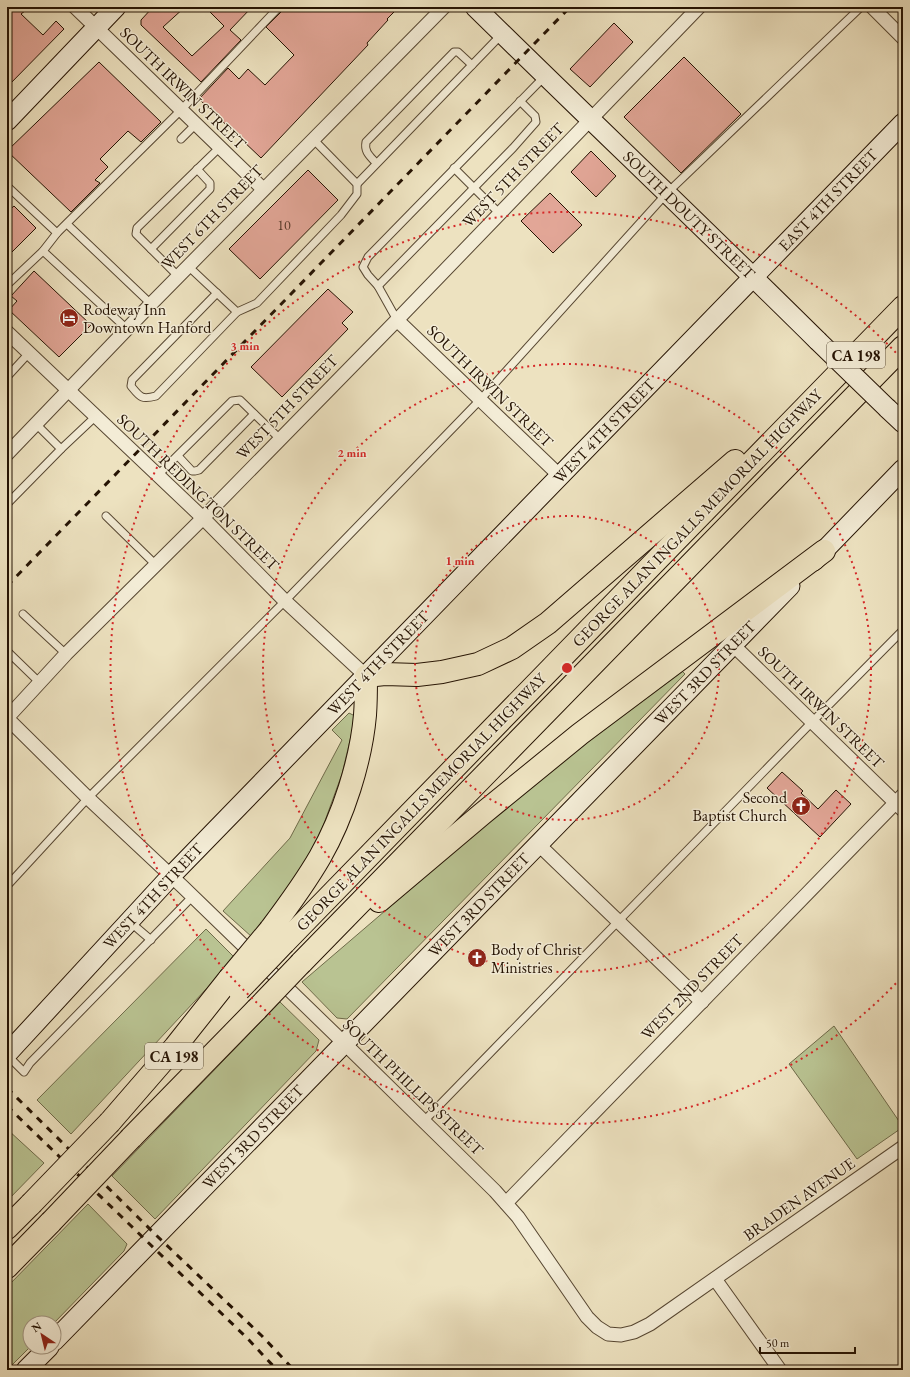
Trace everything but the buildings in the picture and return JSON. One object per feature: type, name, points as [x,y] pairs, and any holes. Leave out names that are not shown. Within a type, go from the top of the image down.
[{"type":"highway","name":"GEORGE ALAN INGALLS MEMORIAL HIGHWAY","points":[[7,1228],[110,1122],[277,936],[809,404],[903,307]]},
{"type":"highway","name":"GEORGE ALAN INGALLS MEMORIAL HIGHWAY","points":[[7,1267],[903,347]]},
{"type":"highway","points":[[277,936],[296,895],[329,840],[342,809],[356,764],[363,732],[366,676],[385,674],[417,675],[456,670],[489,660],[519,644],[548,623],[749,450],[809,404]]},
{"type":"highway","points":[[304,961],[358,919],[482,814],[580,734],[824,551]]},
{"type":"main road","points":[[7,120],[116,7]]},
{"type":"main road","name":"SOUTH DOUTY STREET","points":[[475,7],[903,423]]},
{"type":"main road","name":"EAST 4TH STREET","points":[[753,277],[903,123]]},
{"type":"main road","name":"WEST 4TH STREET","points":[[7,1055],[171,876],[753,277]]},
{"type":"main road","name":"WEST 3RD STREET","points":[[62,1333],[345,1044],[903,469]]},
{"type":"main road","points":[[26,1370],[41,1355]]},
{"type":"street","name":"SOUTH IRWIN STREET","points":[[75,7],[263,189]]},
{"type":"street","name":"WEST 6TH STREET","points":[[7,454],[263,189],[444,7]]},
{"type":"street","name":"WEST 5TH STREET","points":[[7,718],[66,654],[203,518],[397,320],[699,7]]},
{"type":"street","points":[[872,7],[903,38]]},
{"type":"street","name":"SOUTH IRWIN STREET","points":[[397,320],[560,476]]},
{"type":"street","name":"SOUTH REDINGTON STREET","points":[[7,332],[203,518],[285,601],[366,676]]},
{"type":"street","name":"SOUTH IRWIN STREET","points":[[732,644],[812,722],[900,803]]},
{"type":"street","name":"SOUTH PHILLIPS STREET","points":[[7,718],[88,798],[345,1044],[506,1203],[518,1217],[587,1317],[597,1327],[608,1334],[620,1335],[634,1332],[650,1324],[715,1279]]},
{"type":"street","name":"WEST 2ND STREET","points":[[506,1203],[702,1002],[900,803]]},
{"type":"street","points":[[538,844],[702,1002]]},
{"type":"street","name":"BRADEN AVENUE","points":[[715,1279],[903,1147]]},
{"type":"street","points":[[715,1279],[780,1370]]},
{"type":"lane","points":[[7,285],[42,251],[57,233],[181,110],[279,7]]},
{"type":"lane","points":[[7,886],[88,798],[285,601],[480,400],[667,193],[861,7]]},
{"type":"lane","points":[[217,293],[132,380],[131,386],[139,395],[146,399],[156,396],[237,312],[257,303],[341,215],[357,194],[358,184],[376,163],[502,34]]},
{"type":"lane","points":[[376,163],[367,153],[365,148],[366,142],[454,52],[458,52],[472,65]]},
{"type":"lane","points":[[397,320],[378,286],[368,275],[364,267],[368,257],[545,76]]},
{"type":"lane","points":[[378,286],[513,148],[536,122],[534,116],[520,101]]},
{"type":"lane","points":[[181,139],[196,124]]},
{"type":"lane","points":[[312,139],[358,184]]},
{"type":"lane","points":[[178,276],[136,234],[137,228],[219,148]]},
{"type":"lane","points":[[454,168],[499,213]]},
{"type":"lane","points":[[151,249],[210,189],[210,183],[197,169]]},
{"type":"lane","points":[[7,186],[57,233]]},
{"type":"lane","points":[[67,224],[151,304]]},
{"type":"lane","points":[[42,251],[127,329]]},
{"type":"lane","points":[[188,266],[237,312]]},
{"type":"lane","points":[[7,376],[29,353]]},
{"type":"lane","points":[[158,476],[232,401],[240,400],[280,439]]},
{"type":"lane","points":[[178,456],[192,471],[199,470],[254,414]]},
{"type":"lane","points":[[7,504],[95,417]]},
{"type":"lane","points":[[36,424],[61,449]]},
{"type":"lane","points":[[106,516],[156,565]]},
{"type":"lane","points":[[23,614],[66,654]]},
{"type":"lane","points":[[424,1121],[903,630]]},
{"type":"lane","points":[[7,651],[40,683]]},
{"type":"lane","points":[[7,1055],[24,1072],[192,897]]},
{"type":"lane","points":[[129,921],[151,940]]},
{"type":"green space","points":[[681,670],[685,674],[347,1019],[337,1018],[302,982],[511,803],[585,743]]},
{"type":"green space","points":[[349,713],[355,716],[351,736],[342,774],[322,829],[298,877],[252,937],[223,911],[290,838],[342,740],[332,730]]},
{"type":"green space","points":[[206,929],[235,958],[71,1134],[37,1100]]},
{"type":"green space","points":[[280,1002],[319,1040],[316,1051],[155,1219],[112,1176]]},
{"type":"green space","points":[[834,1026],[903,1127],[857,1159],[789,1064]]},
{"type":"green space","points":[[8,1130],[44,1163],[7,1201],[7,1131]]},
{"type":"green space","points":[[88,1204],[127,1244],[124,1251],[62,1315],[22,1315],[22,1355],[7,1370],[7,1287]]},
{"type":"railway","points":[[7,586],[570,7]]},
{"type":"railway","points":[[7,1088],[156,1235],[262,1336],[294,1370]]},
{"type":"railway","points":[[7,1106],[248,1339],[277,1370]]},
{"type":"place","name":"Rodeway Inn Downtown Hanford","points":[[69,318]]},
{"type":"place","name":"Second Baptist Church","points":[[801,806]]},
{"type":"place","name":"Body of Christ Ministries","points":[[477,958]]}]
